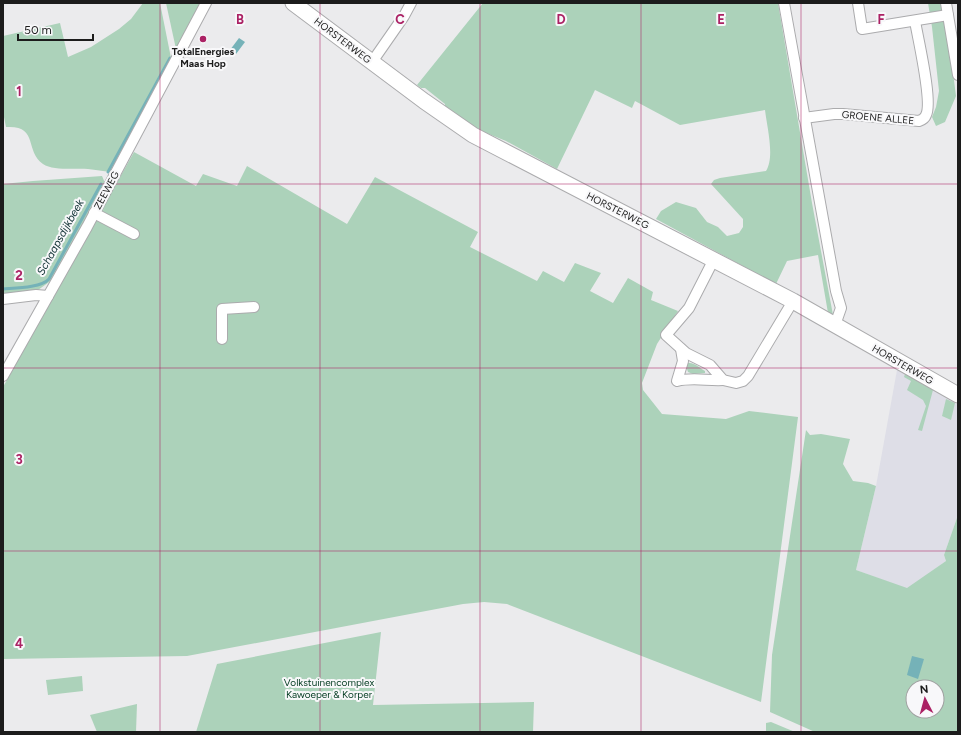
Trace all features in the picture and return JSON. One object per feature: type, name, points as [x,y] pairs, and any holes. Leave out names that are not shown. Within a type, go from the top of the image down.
[{"type":"main road","name":"HORSTERWEG","points":[[293,3],[424,101],[473,135],[714,259],[792,301],[958,395]]},
{"type":"street","name":"ZEEWEG","points":[[3,376],[94,212],[206,3]]},
{"type":"street","points":[[372,62],[404,16],[411,3]]},
{"type":"street","points":[[784,3],[836,291],[841,308],[835,325]]},
{"type":"street","points":[[858,3],[862,28],[948,15]]},
{"type":"street","points":[[946,3],[958,75]]},
{"type":"street","name":"GROENE ALLEE","points":[[804,118],[834,114],[919,121],[923,119],[926,115],[928,99],[915,21]]},
{"type":"street","points":[[94,212],[134,234]]},
{"type":"street","points":[[714,259],[689,308],[666,335],[686,353],[710,365],[723,380]]},
{"type":"street","points":[[3,299],[36,295],[48,296]]},
{"type":"street","points":[[681,349],[683,361],[677,381],[692,379],[712,381],[723,380],[736,383],[743,381],[748,376],[792,301]]},
{"type":"street","points":[[222,339],[222,309],[254,307]]},
{"type":"shaded area","points":[[897,370],[958,405],[958,515],[944,555],[946,561],[907,589],[856,570],[876,486]]},
{"type":"green space","points":[[143,3],[160,3],[171,58],[110,172],[88,169],[53,168],[43,164],[37,158],[27,134],[23,130],[16,127],[6,127],[3,112],[3,36],[60,23],[68,57],[91,47],[119,29],[131,19]]},
{"type":"green space","points":[[166,3],[201,3],[176,49]]},
{"type":"green space","points":[[483,3],[778,3],[812,203],[833,315],[828,313],[818,255],[787,261],[776,284],[656,219],[661,211],[676,202],[696,208],[707,222],[718,227],[727,236],[739,233],[743,227],[743,219],[711,184],[714,180],[720,178],[766,171],[769,165],[770,150],[765,110],[680,125],[635,101],[632,108],[595,90],[557,169],[506,141],[479,130],[445,108],[445,104],[425,88],[421,88],[417,85]]},
{"type":"green space","points":[[928,3],[944,3],[956,96],[945,122],[936,126],[932,117],[936,107],[939,91]]},
{"type":"green space","points":[[134,152],[196,186],[203,174],[237,186],[247,166],[347,224],[375,177],[478,232],[470,247],[537,281],[543,271],[564,282],[575,263],[601,273],[590,291],[613,303],[628,278],[653,292],[651,300],[678,311],[657,344],[642,383],[643,390],[662,414],[726,419],[749,411],[798,417],[761,702],[507,604],[484,602],[463,604],[187,656],[3,659],[3,387]]},
{"type":"green space","points":[[102,176],[105,183],[52,280],[38,290],[3,295],[3,184]]},
{"type":"green space","points":[[688,363],[692,363],[705,371],[705,373],[693,374],[688,372],[686,366]]},
{"type":"green space","points":[[905,374],[933,390],[922,431],[918,430],[926,406],[923,400],[907,390],[911,381],[904,377]]},
{"type":"green space","points":[[946,399],[955,403],[951,420],[942,416]]},
{"type":"green space","points":[[806,430],[810,435],[821,434],[850,439],[843,464],[853,481],[868,483],[876,486],[856,570],[907,588],[946,561],[944,555],[958,515],[958,732],[815,732],[770,712],[772,655]]},
{"type":"green space","name":"Volkstuinencomplex Kawoeper & Korper","points":[[381,632],[373,705],[534,702],[533,732],[196,732],[217,664]]},
{"type":"green space","points":[[82,676],[83,691],[48,695],[46,680]]},
{"type":"green space","points":[[137,704],[136,732],[97,732],[90,715]]},
{"type":"green space","points":[[771,722],[795,732],[766,732],[766,723]]},
{"type":"water","points":[[239,38],[245,42],[236,54],[230,50]]},
{"type":"water","points":[[912,656],[924,659],[918,679],[907,675]]},
{"type":"waterway","name":"Schaapsdijkbeek","points":[[108,172],[170,58]]},
{"type":"waterway","name":"Schaapsdijkbeek","points":[[3,289],[34,286],[49,279],[101,184]]},
{"type":"place","name":"TotalEnergies Maas Hop","points":[[203,39]]}]
